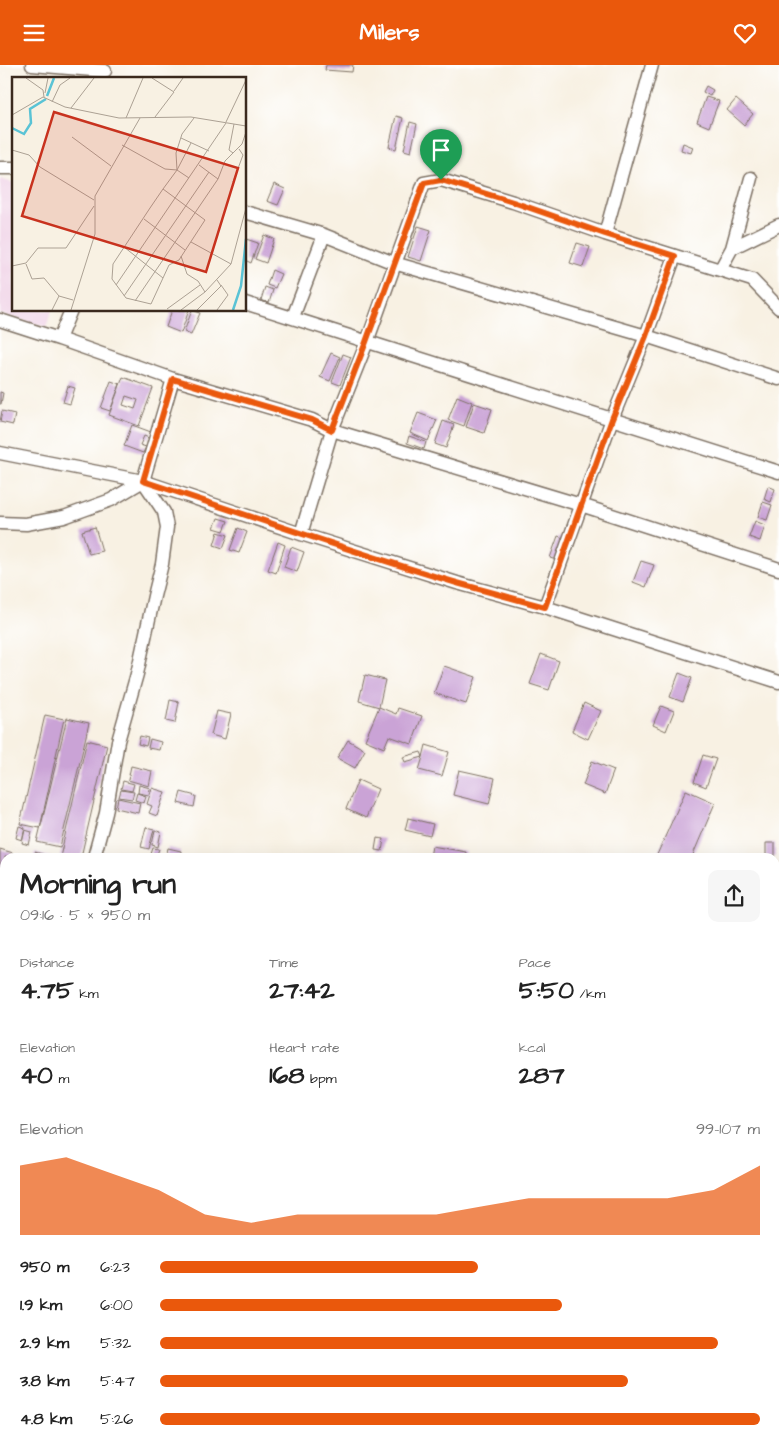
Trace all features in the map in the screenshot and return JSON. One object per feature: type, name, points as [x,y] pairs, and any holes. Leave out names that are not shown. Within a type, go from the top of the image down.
[{"type":"street","points":[[32,65],[105,71]]},
{"type":"street","points":[[605,234],[652,65]]},
{"type":"street","points":[[720,270],[732,248],[751,178]]},
{"type":"street","points":[[301,534],[332,430],[424,183],[441,180],[752,280],[779,308]]},
{"type":"street","points":[[246,212],[324,235],[394,263],[646,336],[779,379]]},
{"type":"street","points":[[732,248],[779,225]]},
{"type":"street","points":[[293,317],[324,235]]},
{"type":"street","points":[[545,607],[612,419],[646,336],[675,256]]},
{"type":"street","points":[[246,303],[779,472]]},
{"type":"street","points":[[59,339],[71,311]]},
{"type":"street","points":[[0,320],[173,379],[312,420],[332,430],[581,505],[779,569]]},
{"type":"street","points":[[0,523],[26,524],[64,517],[111,499],[143,481],[173,379]]},
{"type":"street","points":[[0,453],[143,481],[301,534],[457,583],[545,607],[779,682]]},
{"type":"street","points":[[95,853],[106,813],[118,741],[137,674],[162,564],[167,527],[164,512],[143,481]]},
{"type":"shaded area","points":[[0,179],[12,182],[12,311],[52,311],[46,327],[0,314]]},
{"type":"building","points":[[326,65],[353,65],[352,72],[325,70]]},
{"type":"building","points":[[706,86],[713,90],[710,96],[703,92]]},
{"type":"building","points":[[706,97],[719,101],[709,127],[697,122]]},
{"type":"building","points":[[736,99],[753,114],[744,125],[727,110]]},
{"type":"building","points":[[396,116],[403,118],[396,149],[389,147]]},
{"type":"building","points":[[410,122],[417,124],[411,152],[404,150]]},
{"type":"building","points":[[683,143],[693,147],[691,153],[681,150]]},
{"type":"building","points":[[439,147],[448,149],[443,173],[434,171]]},
{"type":"building","points":[[274,184],[285,189],[278,205],[267,201]]},
{"type":"building","points":[[418,226],[431,230],[421,261],[408,257]]},
{"type":"building","points":[[264,235],[274,239],[266,263],[255,259]]},
{"type":"building","points":[[246,239],[258,243],[251,263],[246,260]]},
{"type":"building","points":[[577,243],[590,247],[583,267],[570,263]]},
{"type":"building","points":[[272,270],[281,274],[275,288],[267,285]]},
{"type":"building","points":[[265,287],[273,290],[269,303],[261,300]]},
{"type":"building","points":[[172,311],[189,311],[181,333],[166,327]]},
{"type":"building","points":[[192,311],[200,313],[191,335],[184,332]]},
{"type":"building","points":[[331,353],[340,357],[330,381],[320,377]]},
{"type":"building","points":[[343,354],[351,357],[340,385],[332,382]]},
{"type":"building","points":[[123,377],[153,388],[139,426],[109,415]],"holes":[[[126,396],[138,400],[135,409],[123,405]]]},
{"type":"building","points":[[111,381],[120,384],[110,411],[101,408]]},
{"type":"building","points":[[68,386],[75,388],[70,404],[63,402]]},
{"type":"building","points":[[0,392],[3,393],[1,404],[0,404]]},
{"type":"building","points":[[457,396],[472,402],[464,426],[448,420]]},
{"type":"building","points":[[474,403],[492,409],[484,433],[466,427]]},
{"type":"building","points":[[2,411],[15,414],[13,425],[0,422]]},
{"type":"building","points":[[418,413],[437,420],[428,441],[410,433]]},
{"type":"building","points":[[443,421],[454,425],[446,448],[435,444]]},
{"type":"building","points":[[132,425],[151,432],[149,438],[144,436],[140,445],[146,447],[143,453],[124,446]]},
{"type":"building","points":[[409,436],[426,442],[424,449],[407,443]]},
{"type":"building","points":[[768,486],[775,489],[771,502],[764,499]]},
{"type":"building","points":[[763,502],[772,505],[767,520],[758,517]]},
{"type":"building","points":[[218,518],[228,521],[224,531],[214,528]]},
{"type":"building","points":[[755,521],[765,525],[760,541],[749,537]]},
{"type":"building","points":[[95,527],[102,551],[89,554],[82,531]]},
{"type":"building","points":[[238,528],[247,532],[239,553],[230,550]]},
{"type":"building","points":[[218,532],[228,535],[223,548],[214,545]]},
{"type":"building","points":[[558,536],[566,539],[559,561],[550,558]]},
{"type":"building","points":[[278,542],[285,545],[276,573],[268,570]]},
{"type":"building","points":[[291,547],[304,552],[297,572],[284,567]]},
{"type":"building","points":[[641,561],[654,565],[646,587],[633,582]]},
{"type":"building","points":[[541,654],[559,661],[549,690],[530,684]]},
{"type":"building","points":[[444,666],[476,677],[466,704],[434,693]]},
{"type":"building","points":[[679,673],[692,678],[683,702],[670,697]]},
{"type":"building","points":[[365,675],[385,680],[379,707],[359,701]]},
{"type":"building","points":[[170,700],[179,702],[175,723],[166,721]]},
{"type":"building","points":[[584,703],[601,711],[588,739],[572,731]]},
{"type":"building","points":[[661,706],[674,711],[666,731],[653,725]]},
{"type":"building","points":[[379,707],[396,714],[398,708],[422,716],[412,744],[389,736],[384,748],[365,740]]},
{"type":"building","points":[[217,711],[231,714],[225,739],[211,735]]},
{"type":"building","points":[[45,715],[64,719],[40,828],[20,824]]},
{"type":"building","points":[[67,718],[89,723],[60,847],[37,842]]},
{"type":"building","points":[[140,736],[148,738],[146,746],[138,744]]},
{"type":"building","points":[[150,739],[161,742],[159,750],[148,748]]},
{"type":"building","points":[[87,740],[107,745],[82,853],[61,853]]},
{"type":"building","points":[[348,740],[365,750],[355,768],[337,758]]},
{"type":"building","points":[[426,745],[449,752],[442,776],[419,770]]},
{"type":"building","points":[[421,752],[423,757],[405,762],[403,757]]},
{"type":"building","points":[[703,755],[716,759],[706,787],[694,782]]},
{"type":"building","points":[[592,761],[614,770],[605,794],[583,785]]},
{"type":"building","points":[[131,766],[152,771],[149,786],[128,780]]},
{"type":"building","points":[[459,770],[495,778],[489,804],[453,795]]},
{"type":"building","points":[[358,780],[378,789],[366,818],[346,809]]},
{"type":"building","points":[[123,781],[134,784],[132,791],[121,789]]},
{"type":"building","points":[[139,785],[150,788],[149,795],[138,793]]},
{"type":"building","points":[[152,788],[165,792],[157,816],[149,813],[152,806],[147,804]]},
{"type":"building","points":[[121,790],[134,792],[132,799],[119,797]]},
{"type":"building","points":[[686,790],[715,803],[694,853],[658,853]]},
{"type":"building","points":[[181,792],[196,796],[194,807],[178,803]]},
{"type":"building","points":[[137,793],[146,796],[144,803],[135,800]]},
{"type":"building","points":[[118,798],[140,803],[138,813],[116,808]]},
{"type":"building","points":[[408,818],[433,824],[430,836],[405,830]]},
{"type":"building","points":[[19,826],[25,828],[22,840],[16,838]]},
{"type":"building","points":[[146,827],[154,829],[149,849],[141,847]]},
{"type":"building","points":[[25,830],[32,832],[29,845],[22,843]]},
{"type":"building","points":[[155,830],[161,832],[158,847],[152,845]]},
{"type":"building","points":[[377,838],[384,839],[382,851],[375,850]]},
{"type":"building","points":[[766,843],[775,843],[775,853],[766,853]]},
{"type":"building","points":[[432,846],[466,852],[466,853],[431,853]]},
{"type":"building","points":[[153,848],[159,849],[158,853],[151,853]]},
{"type":"building","points":[[168,848],[181,851],[181,853],[167,853]]},
{"type":"building","points":[[0,849],[13,853],[0,853]]},
{"type":"route","points":[[441,180],[675,256],[646,336],[612,419],[545,607],[405,567],[143,481],[173,379],[312,420],[332,430],[424,183],[441,180]]}]
